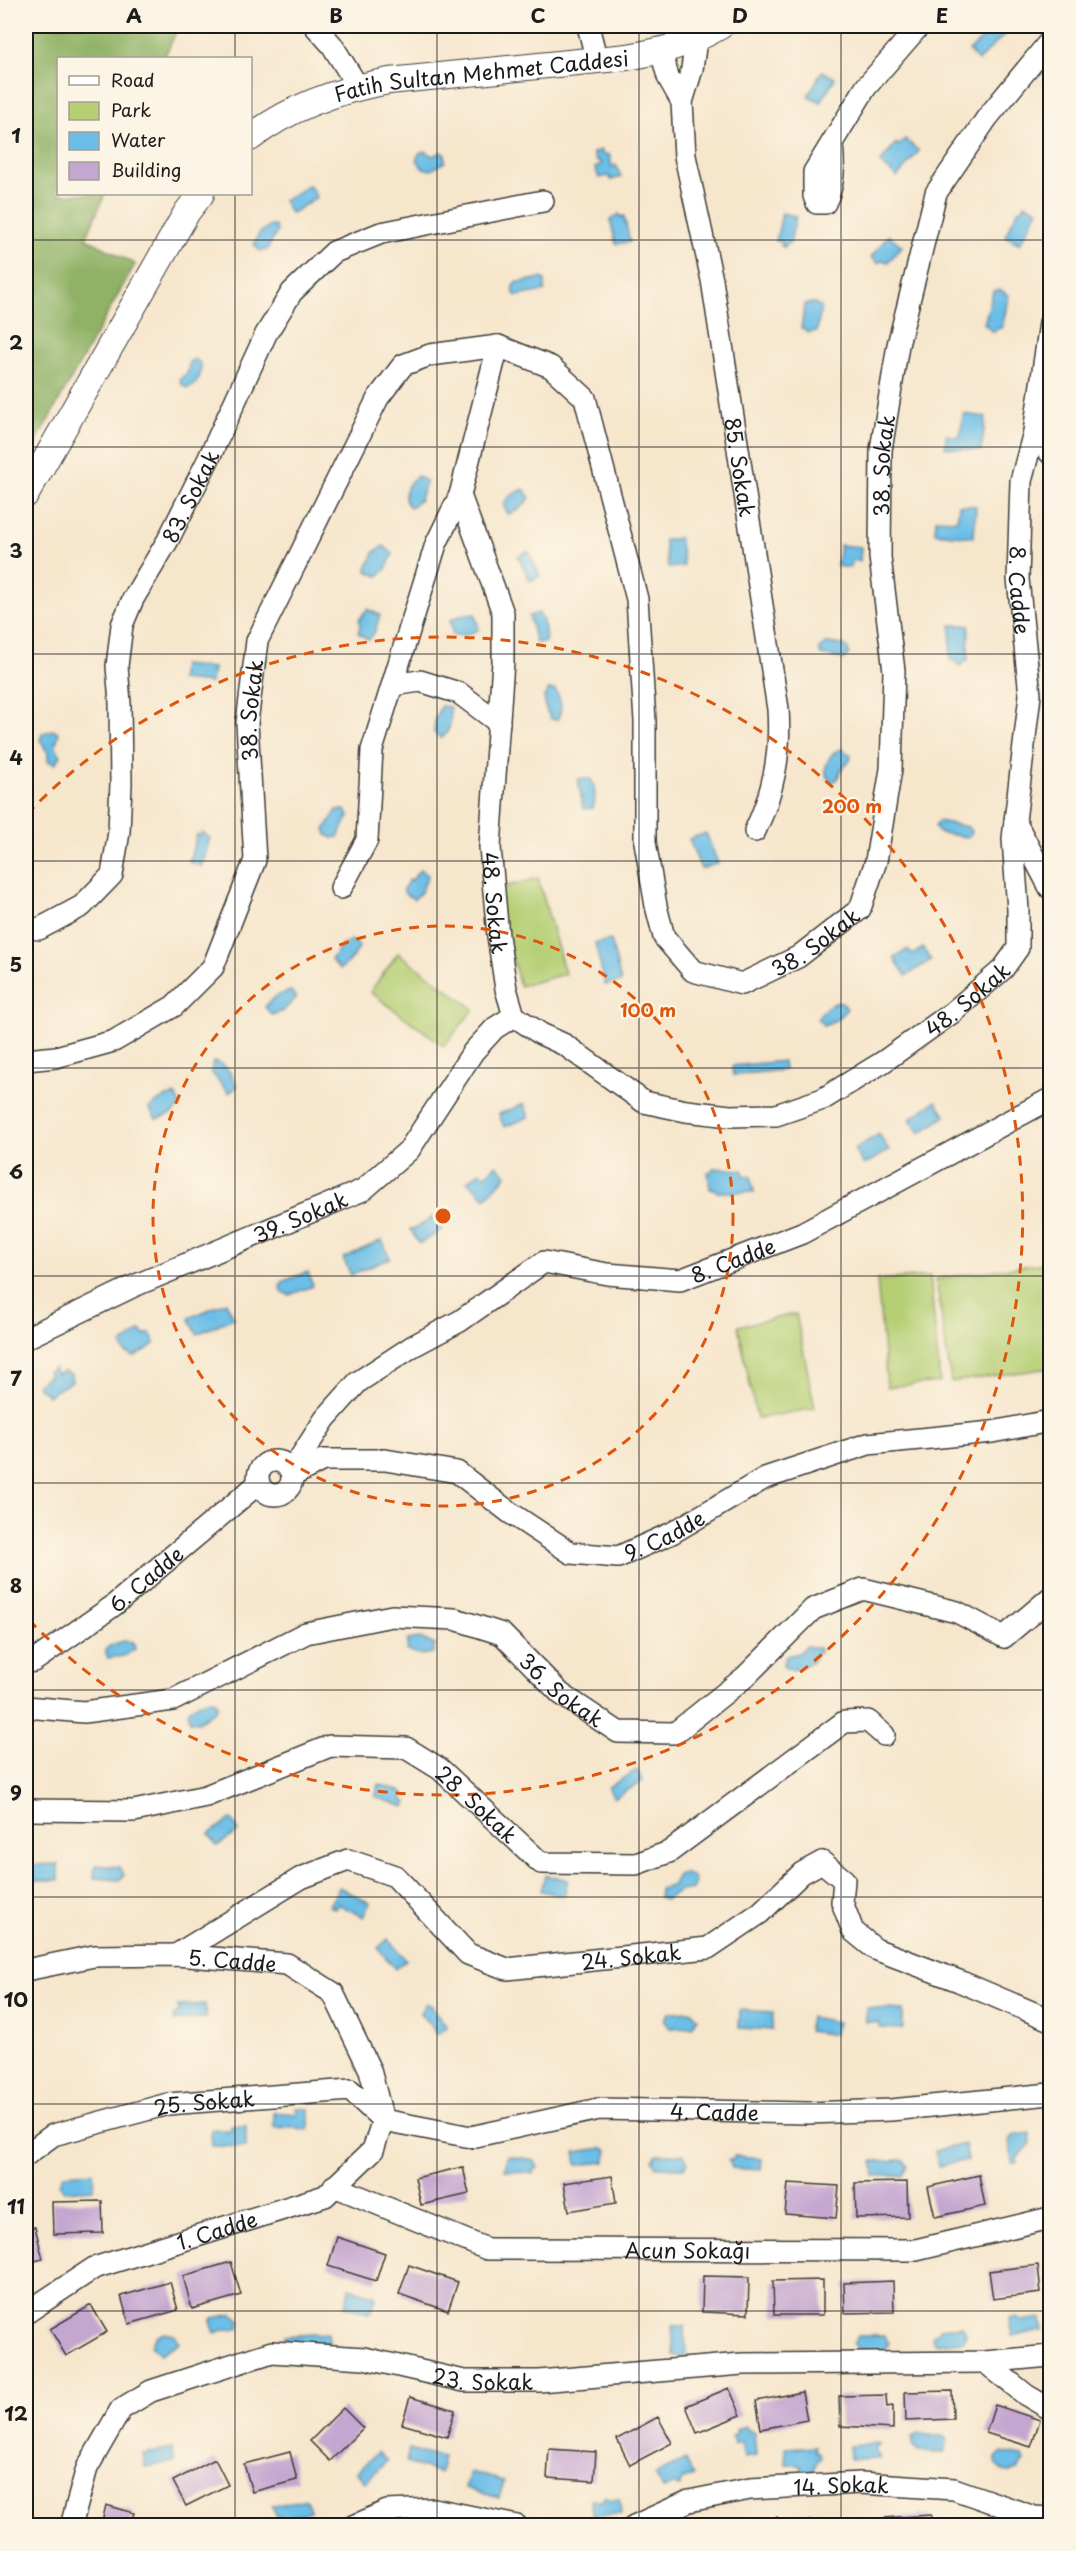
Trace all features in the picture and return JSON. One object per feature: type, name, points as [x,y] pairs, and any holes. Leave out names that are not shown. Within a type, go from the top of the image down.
[{"type":"main road","name":"Fatih Sultan Mehmet Caddesi","points":[[252,137],[291,112],[325,97],[358,87],[388,81],[597,61],[661,51],[696,40],[720,26]]},
{"type":"main road","points":[[26,494],[187,212],[200,195]]},
{"type":"street","points":[[315,26],[332,45],[358,87]]},
{"type":"street","points":[[588,26],[597,61]]},
{"type":"street","points":[[832,143],[866,87],[919,26]]},
{"type":"street","name":"85. Sokak","points":[[696,40],[692,69],[682,102],[685,156],[712,280],[778,709],[778,760],[773,786],[755,831]]},
{"type":"street","name":"38. Sokak","points":[[26,1060],[56,1057],[114,1041],[174,1006],[213,967],[255,860],[247,723],[257,641],[378,398],[403,365],[430,355],[498,346],[551,367],[585,398],[637,599],[645,721],[645,842],[664,937],[693,971],[742,984],[798,957],[860,909],[876,861],[891,769],[894,671],[880,557],[881,450],[898,345],[936,193],[987,118],[1050,41]]},
{"type":"street","name":"85. Sokak","points":[[661,51],[668,77],[682,102]]},
{"type":"street","name":"83. Sokak","points":[[26,927],[39,929],[82,906],[112,875],[119,832],[120,703],[117,666],[122,626],[133,599],[168,540],[208,460],[266,334],[292,292],[334,252],[381,233],[543,201]]},
{"type":"street","name":"8. Cadde","points":[[1016,821],[1030,695],[1018,579],[1022,481],[1034,432],[1050,323]]},
{"type":"street","points":[[341,888],[367,840],[372,750],[436,544],[460,495],[498,346]]},
{"type":"street","points":[[1034,432],[1050,453]]},
{"type":"street","name":"48. Sokak","points":[[460,495],[503,614],[499,723],[490,847],[506,989],[514,1016],[541,1034],[565,1045],[644,1102],[686,1111],[730,1116],[776,1115],[823,1099],[883,1062],[953,1012],[1003,969],[1018,948],[1013,839],[1016,821]]},
{"type":"street","points":[[393,685],[420,681],[459,693],[499,723]]},
{"type":"street","points":[[1016,821],[1050,888]]},
{"type":"street","name":"39. Sokak","points":[[26,1338],[134,1286],[363,1190],[409,1150],[473,1052],[495,1028],[514,1016]]},
{"type":"street","name":"8. Cadde","points":[[291,1474],[325,1419],[358,1382],[413,1346],[460,1321],[544,1262],[607,1274],[680,1280],[802,1233],[1050,1100]]},
{"type":"street","name":"8. Cadde","points":[[269,1462],[325,1419]]},
{"type":"street","name":"9. Cadde","points":[[291,1474],[323,1460],[385,1460],[457,1472],[509,1512],[571,1553],[618,1557],[672,1533],[765,1478],[868,1444],[992,1432],[1050,1421]]},
{"type":"street","points":[[269,1462],[282,1463],[291,1474],[289,1486],[281,1493],[271,1494],[259,1483],[260,1471],[269,1462]]},
{"type":"street","name":"6. Cadde","points":[[26,1662],[34,1661],[113,1606],[259,1483]]},
{"type":"street","name":"36. Sokak","points":[[26,1707],[84,1712],[172,1700],[306,1633],[392,1616],[455,1619],[502,1634],[561,1694],[618,1732],[675,1733],[745,1677],[813,1609],[862,1589],[957,1612],[1004,1637],[1050,1598]]},
{"type":"street","name":"28. Sokak","points":[[26,1810],[135,1811],[206,1796],[330,1746],[406,1748],[440,1769],[541,1863],[636,1864],[669,1852],[844,1722],[868,1721],[884,1735]]},
{"type":"street","name":"24. Sokak","points":[[176,1955],[301,1878],[348,1860],[395,1876],[468,1954],[507,1969],[708,1948],[760,1913],[802,1873],[822,1862],[844,1880],[842,1902],[854,1931],[875,1949],[959,1981],[1050,2020]]},
{"type":"street","name":"5. Cadde","points":[[26,1970],[94,1956],[176,1955],[287,1964],[333,1994],[370,2070],[383,2120]]},
{"type":"street","name":"25. Sokak","points":[[26,2155],[53,2135],[168,2104],[350,2090],[383,2120]]},
{"type":"street","name":"4. Cadde","points":[[383,2120],[471,2137],[599,2109],[808,2113],[891,2110],[1050,2094]]},
{"type":"street","name":"1. Cadde","points":[[26,2313],[94,2268],[325,2196],[373,2150],[383,2120]]},
{"type":"street","name":"Acun Sokağı","points":[[334,2186],[487,2249],[916,2250],[1050,2218]]},
{"type":"street","name":"23. Sokak","points":[[71,2526],[87,2468],[121,2409],[151,2391],[272,2352],[364,2358],[464,2381],[539,2381],[742,2364],[985,2362],[1050,2356]]},
{"type":"street","points":[[985,2362],[1026,2395],[1050,2409]]},
{"type":"street","name":"14. Sokak","points":[[634,2526],[688,2501],[750,2489],[860,2483],[954,2490],[1034,2517],[1050,2518]]},
{"type":"street","points":[[354,2526],[387,2511],[411,2518],[434,2509],[517,2526]]},
{"type":"green space","points":[[26,26],[179,26],[164,57],[57,57],[57,195],[105,195],[86,238],[135,264],[26,460]]},
{"type":"green space","points":[[538,878],[565,974],[520,986],[493,890]]},
{"type":"green space","points":[[398,953],[474,1009],[444,1046],[370,992]]},
{"type":"green space","points":[[1050,1262],[1050,1368],[951,1382],[936,1279]]},
{"type":"green space","points":[[930,1276],[940,1382],[887,1387],[877,1280]]},
{"type":"green space","points":[[796,1314],[815,1408],[757,1419],[738,1326]]},
{"type":"water","points":[[996,26],[1005,34],[978,61],[969,51]]},
{"type":"water","points":[[822,71],[835,78],[821,102],[808,96]]},
{"type":"water","points":[[905,139],[919,151],[897,177],[880,163],[896,143],[899,146]]},
{"type":"water","points":[[601,150],[603,155],[609,154],[612,167],[616,165],[621,177],[611,180],[609,176],[599,178],[595,168],[601,164],[599,160],[596,161],[593,153]]},
{"type":"water","points":[[424,151],[433,156],[441,152],[445,154],[445,162],[431,170],[422,168],[417,159],[419,153]]},
{"type":"water","points":[[309,185],[317,197],[291,214],[283,201]]},
{"type":"water","points":[[1025,204],[1038,210],[1020,244],[1005,236],[1019,209],[1022,210]]},
{"type":"water","points":[[782,213],[796,216],[790,243],[784,247],[781,246],[781,241],[776,241]]},
{"type":"water","points":[[619,214],[621,217],[624,216],[630,242],[616,244],[610,220]]},
{"type":"water","points":[[270,225],[275,226],[277,232],[267,250],[260,251],[254,244],[259,234]]},
{"type":"water","points":[[889,235],[902,246],[888,262],[883,260],[878,263],[871,257]]},
{"type":"water","points":[[541,278],[545,280],[545,291],[517,296],[514,294],[515,283]]},
{"type":"water","points":[[1001,290],[1009,296],[1002,328],[994,332],[984,324],[993,291]]},
{"type":"water","points":[[815,303],[821,307],[817,331],[809,333],[801,328],[805,304]]},
{"type":"water","points":[[195,359],[200,363],[200,375],[194,385],[187,388],[181,384],[180,379],[188,372],[189,362]]},
{"type":"water","points":[[963,414],[986,417],[981,451],[945,447],[946,435],[960,437]]},
{"type":"water","points":[[417,476],[427,481],[419,501],[410,507],[405,499],[406,490]]},
{"type":"water","points":[[524,489],[530,498],[520,509],[508,514],[503,504],[511,495]]},
{"type":"water","points":[[959,505],[976,506],[974,537],[935,533],[936,519],[957,520]]},
{"type":"water","points":[[679,538],[684,566],[668,568],[664,540]]},
{"type":"water","points":[[840,545],[861,547],[860,561],[852,560],[851,568],[837,566]]},
{"type":"water","points":[[384,546],[393,554],[386,569],[378,576],[367,571],[367,568],[375,551]]},
{"type":"water","points":[[528,551],[540,576],[530,581],[518,556]]},
{"type":"water","points":[[367,609],[380,615],[375,631],[369,640],[358,633],[359,620]]},
{"type":"water","points":[[539,613],[545,627],[546,638],[545,642],[536,643],[529,616]]},
{"type":"water","points":[[475,614],[479,629],[467,635],[453,635],[450,620]]},
{"type":"water","points":[[951,625],[969,625],[968,660],[960,666],[950,660]]},
{"type":"water","points":[[827,643],[844,645],[849,654],[844,659],[821,655],[819,649]]},
{"type":"water","points":[[182,665],[213,668],[211,683],[180,680]]},
{"type":"water","points":[[549,690],[555,690],[559,697],[561,708],[557,720],[551,719],[546,710],[544,696]]},
{"type":"water","points":[[441,706],[450,707],[451,716],[449,728],[441,738],[434,733],[435,718]]},
{"type":"water","points":[[52,730],[59,734],[55,746],[61,756],[55,764],[48,761],[48,753],[40,740],[42,734]]},
{"type":"water","points":[[842,749],[851,755],[850,761],[841,769],[837,780],[831,782],[826,773],[827,763],[833,754]]},
{"type":"water","points":[[578,779],[591,779],[595,794],[593,808],[583,809]]},
{"type":"water","points":[[337,810],[345,810],[349,816],[338,837],[332,838],[327,835],[325,829]]},
{"type":"water","points":[[938,821],[968,827],[972,833],[967,837],[939,833],[935,827]]},
{"type":"water","points":[[202,832],[210,838],[202,866],[189,862],[197,834],[201,836]]},
{"type":"water","points":[[706,833],[718,863],[701,869],[689,839]]},
{"type":"water","points":[[420,870],[428,875],[421,892],[414,899],[405,894],[403,889]]},
{"type":"water","points":[[351,940],[357,943],[359,948],[349,962],[340,969],[331,960],[342,945]]},
{"type":"water","points":[[611,940],[621,982],[605,985],[595,943]]},
{"type":"water","points":[[923,948],[931,960],[906,976],[894,958],[908,949],[912,955]]},
{"type":"water","points":[[291,991],[296,998],[283,1011],[272,1015],[265,1007],[276,997]]},
{"type":"water","points":[[842,1002],[847,1009],[836,1020],[823,1025],[817,1018],[831,1005]]},
{"type":"water","points":[[783,1061],[784,1070],[733,1075],[732,1066]]},
{"type":"water","points":[[213,1062],[225,1067],[234,1078],[237,1087],[229,1093],[211,1072]]},
{"type":"water","points":[[175,1095],[181,1105],[170,1115],[156,1119],[149,1108],[163,1098]]},
{"type":"water","points":[[936,1101],[946,1116],[920,1133],[910,1119]]},
{"type":"water","points":[[524,1104],[529,1117],[504,1127],[499,1114]]},
{"type":"water","points":[[879,1134],[889,1150],[864,1165],[854,1149]]},
{"type":"water","points":[[496,1165],[507,1175],[486,1198],[467,1181],[480,1172],[485,1176]]},
{"type":"water","points":[[713,1168],[743,1170],[744,1176],[751,1176],[754,1192],[717,1192],[715,1189],[710,1189],[708,1172],[711,1172]]},
{"type":"water","points":[[434,1216],[443,1229],[419,1244],[410,1229],[414,1229]]},
{"type":"water","points":[[382,1240],[390,1258],[351,1275],[343,1258]]},
{"type":"water","points":[[308,1272],[313,1286],[289,1295],[282,1292],[280,1286],[283,1281]]},
{"type":"water","points":[[226,1302],[234,1318],[197,1334],[189,1318]]},
{"type":"water","points":[[141,1330],[144,1335],[150,1333],[155,1343],[133,1357],[125,1352],[121,1345]]},
{"type":"water","points":[[54,1368],[57,1374],[64,1371],[71,1374],[72,1381],[48,1396],[45,1391],[39,1389],[37,1384],[50,1375],[48,1372]]},
{"type":"water","points":[[420,1638],[435,1645],[433,1653],[419,1655],[407,1651],[408,1640]]},
{"type":"water","points":[[124,1641],[133,1642],[135,1649],[124,1656],[108,1658],[105,1650],[111,1645]]},
{"type":"water","points":[[806,1646],[819,1648],[820,1652],[817,1653],[813,1662],[792,1670],[784,1667],[786,1656],[799,1653]]},
{"type":"water","points":[[214,1699],[218,1704],[215,1711],[198,1722],[190,1721],[188,1712],[193,1706]]},
{"type":"water","points":[[637,1770],[643,1781],[614,1798],[608,1787]]},
{"type":"water","points":[[379,1784],[405,1793],[402,1800],[407,1802],[405,1807],[375,1797]]},
{"type":"water","points":[[231,1819],[239,1831],[217,1846],[209,1834]]},
{"type":"water","points":[[58,1864],[59,1880],[31,1880],[31,1865]]},
{"type":"water","points":[[95,1865],[120,1867],[124,1875],[119,1880],[94,1878]]},
{"type":"water","points":[[684,1873],[693,1878],[695,1883],[692,1889],[680,1891],[665,1900],[659,1897],[660,1889],[672,1886],[678,1875]]},
{"type":"water","points":[[545,1875],[568,1880],[564,1896],[541,1891]]},
{"type":"water","points":[[339,1887],[370,1903],[363,1917],[338,1904],[335,1909],[329,1906]]},
{"type":"water","points":[[388,1939],[406,1960],[395,1969],[378,1948]]},
{"type":"water","points":[[205,2004],[206,2018],[174,2021],[173,2016],[179,2012],[178,2006]]},
{"type":"water","points":[[425,2004],[431,2005],[447,2027],[437,2034],[420,2013]]},
{"type":"water","points":[[866,2008],[903,2010],[903,2029],[880,2028],[880,2023],[866,2022]]},
{"type":"water","points":[[740,2010],[773,2012],[772,2030],[739,2028]]},
{"type":"water","points":[[692,2011],[698,2018],[692,2027],[670,2028],[664,2020],[670,2012]]},
{"type":"water","points":[[810,2017],[837,2022],[835,2035],[808,2031]]},
{"type":"water","points":[[296,2108],[309,2109],[309,2129],[274,2127],[274,2112],[297,2114]]},
{"type":"water","points":[[231,2126],[246,2126],[246,2147],[212,2146],[211,2130],[231,2130]]},
{"type":"water","points":[[1030,2133],[1031,2143],[1017,2159],[1018,2163],[1012,2163],[1009,2141],[1012,2136]]},
{"type":"water","points":[[965,2144],[968,2160],[938,2166],[935,2151]]},
{"type":"water","points":[[603,2148],[608,2151],[605,2162],[577,2165],[575,2152]]},
{"type":"water","points":[[656,2154],[684,2154],[688,2162],[684,2168],[656,2167],[652,2160]]},
{"type":"water","points":[[507,2156],[535,2160],[538,2168],[533,2171],[533,2174],[505,2170]]},
{"type":"water","points":[[734,2156],[762,2158],[761,2170],[732,2168],[729,2160],[734,2159]]},
{"type":"water","points":[[903,2160],[908,2166],[903,2176],[874,2176],[873,2161]]},
{"type":"water","points":[[93,2172],[94,2189],[64,2191],[59,2184],[64,2174]]},
{"type":"water","points":[[350,2288],[374,2295],[376,2298],[372,2311],[368,2313],[345,2306]]},
{"type":"water","points":[[233,2314],[240,2321],[239,2329],[227,2329],[215,2333],[211,2322],[213,2318]]},
{"type":"water","points":[[1016,2317],[1020,2321],[1041,2318],[1043,2331],[1012,2336],[1009,2319]]},
{"type":"water","points":[[672,2326],[685,2326],[686,2356],[674,2356]]},
{"type":"water","points":[[962,2326],[966,2333],[964,2341],[937,2344],[932,2339],[933,2334],[939,2331],[939,2328]]},
{"type":"water","points":[[165,2333],[174,2335],[179,2343],[160,2354],[151,2345],[157,2336]]},
{"type":"water","points":[[328,2333],[329,2343],[285,2346],[284,2336]]},
{"type":"water","points":[[858,2336],[884,2336],[889,2343],[884,2350],[858,2349],[853,2344]]},
{"type":"water","points":[[745,2426],[746,2429],[754,2432],[756,2456],[744,2458],[741,2442],[734,2444],[732,2436],[737,2433],[736,2429]]},
{"type":"water","points":[[918,2434],[943,2436],[948,2441],[944,2452],[918,2451],[912,2445],[912,2437]]},
{"type":"water","points":[[880,2444],[875,2450],[880,2458],[850,2459],[849,2446]]},
{"type":"water","points":[[815,2446],[816,2452],[819,2452],[821,2457],[813,2473],[803,2472],[800,2464],[786,2464],[785,2448]]},
{"type":"water","points":[[172,2449],[175,2462],[145,2467],[143,2454]]},
{"type":"water","points":[[409,2449],[443,2457],[439,2472],[406,2463]]},
{"type":"water","points":[[378,2452],[387,2461],[365,2482],[356,2472]]},
{"type":"water","points":[[1002,2452],[1022,2456],[1024,2461],[1017,2470],[1011,2472],[1002,2470],[998,2467],[996,2459]]},
{"type":"water","points":[[686,2460],[693,2475],[682,2480],[679,2488],[674,2484],[663,2489],[655,2474]]},
{"type":"water","points":[[470,2472],[504,2481],[499,2498],[465,2488]]},
{"type":"water","points":[[605,2496],[610,2500],[619,2499],[621,2514],[592,2515],[591,2500],[602,2501]]},
{"type":"water","points":[[306,2499],[310,2511],[282,2520],[281,2516],[276,2517],[272,2506]]},
{"type":"building","points":[[463,2167],[469,2194],[421,2205],[415,2178]]},
{"type":"building","points":[[979,2175],[985,2206],[935,2217],[928,2187]]},
{"type":"building","points":[[612,2176],[616,2203],[569,2211],[564,2183]]},
{"type":"building","points":[[907,2182],[908,2217],[856,2218],[855,2183]]},
{"type":"building","points":[[788,2183],[839,2186],[836,2218],[785,2214]]},
{"type":"building","points":[[102,2201],[103,2233],[53,2234],[52,2202]]},
{"type":"building","points":[[35,2227],[43,2259],[26,2263],[26,2229]]},
{"type":"building","points":[[337,2237],[385,2253],[376,2281],[328,2266]]},
{"type":"building","points":[[231,2262],[241,2295],[192,2309],[183,2276]]},
{"type":"building","points":[[409,2265],[458,2282],[448,2311],[399,2294]]},
{"type":"building","points":[[1038,2265],[1041,2293],[993,2299],[989,2271]]},
{"type":"building","points":[[703,2276],[749,2277],[748,2314],[702,2312]]},
{"type":"building","points":[[823,2280],[823,2315],[774,2315],[773,2281]]},
{"type":"building","points":[[893,2281],[894,2312],[845,2313],[844,2283]]},
{"type":"building","points":[[170,2282],[178,2310],[129,2324],[121,2296]]},
{"type":"building","points":[[91,2305],[107,2332],[66,2356],[50,2329]]},
{"type":"building","points":[[729,2388],[741,2415],[697,2433],[686,2406]]},
{"type":"building","points":[[952,2391],[953,2419],[906,2421],[905,2392]]},
{"type":"building","points":[[802,2392],[807,2420],[761,2429],[756,2401]]},
{"type":"building","points":[[886,2395],[887,2407],[893,2406],[893,2429],[840,2426],[839,2396]]},
{"type":"building","points":[[410,2397],[455,2410],[447,2437],[402,2424]]},
{"type":"building","points":[[995,2405],[1040,2420],[1031,2447],[986,2433]]},
{"type":"building","points":[[343,2408],[363,2428],[330,2461],[310,2441]]},
{"type":"building","points":[[658,2417],[672,2443],[630,2465],[617,2439]]},
{"type":"building","points":[[549,2449],[596,2452],[594,2481],[547,2478]]},
{"type":"building","points":[[290,2452],[297,2480],[252,2492],[244,2464]]},
{"type":"building","points":[[215,2459],[228,2485],[186,2506],[173,2481]]},
{"type":"building","points":[[106,2505],[134,2513],[130,2526],[101,2526]]},
{"type":"building","points":[[931,2515],[932,2526],[884,2526],[884,2518]]},
{"type":"building","points":[[777,2517],[779,2526],[739,2526],[739,2524]]},
{"type":"building","points":[[855,2519],[855,2526],[808,2526],[808,2521]]}]
